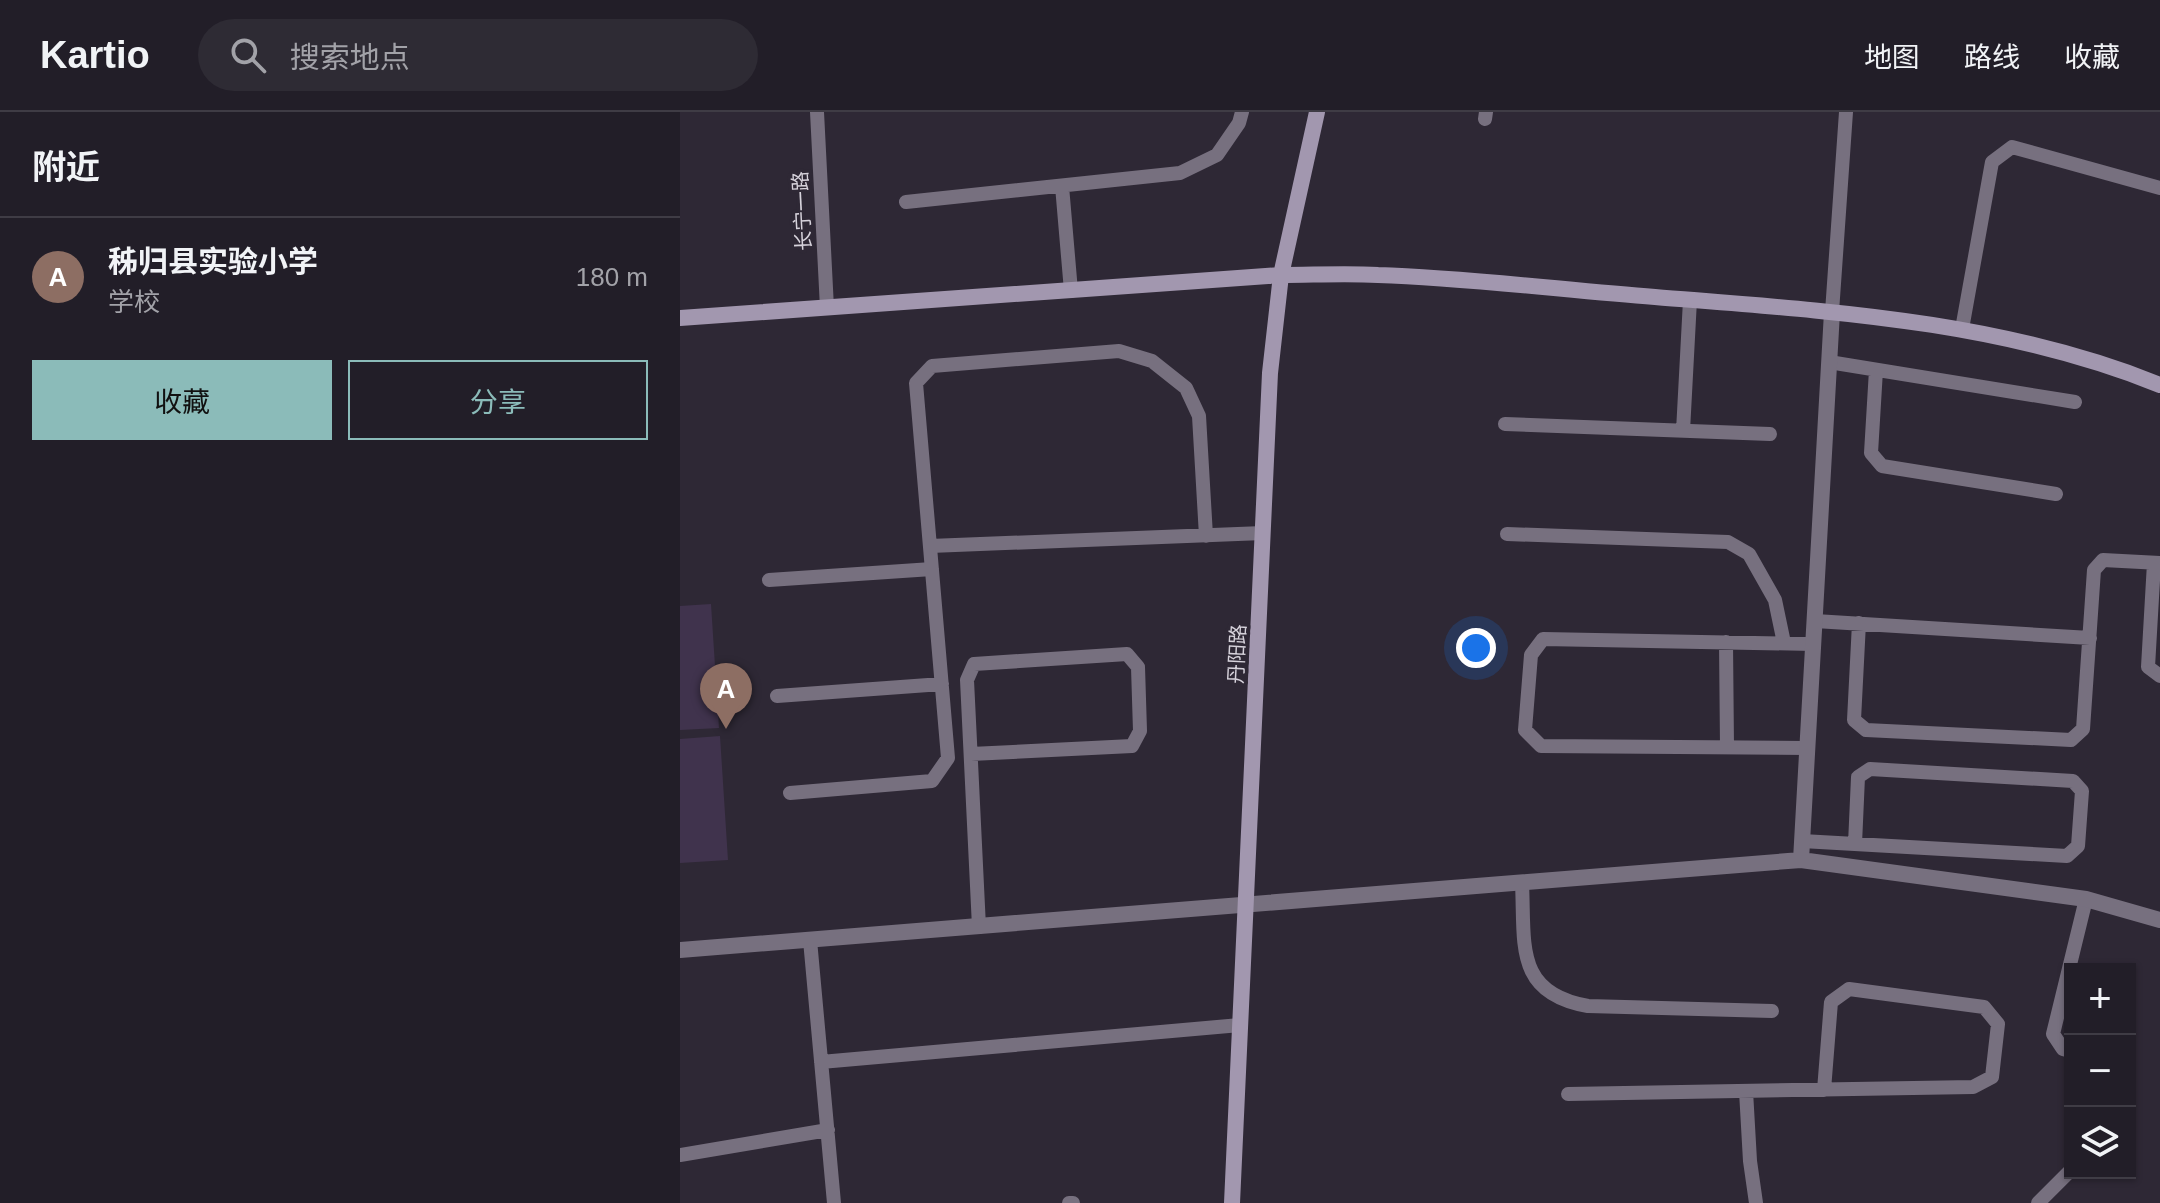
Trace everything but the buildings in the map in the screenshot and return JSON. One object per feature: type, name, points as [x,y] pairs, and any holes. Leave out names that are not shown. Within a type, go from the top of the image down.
[{"type":"main road","name":"丹阳路","points":[[1232,1203],[1270,373],[1281,275],[1317,112]]},
{"type":"main road","points":[[680,318],[1281,275],[1378,275],[1832,312],[1962,329],[2050,349],[2117,368],[2160,385]]},
{"type":"street","points":[[1801,860],[1832,312]]},
{"type":"street","points":[[680,950],[1801,860],[2086,899],[2160,920]]},
{"type":"lane","name":"长宁一路","points":[[817,112],[827,308]]},
{"type":"lane","points":[[906,202],[1180,173],[1217,155],[1239,123],[1242,112]]},
{"type":"lane","points":[[1832,312],[1846,112]]},
{"type":"lane","points":[[1962,329],[1992,162],[2012,147],[2160,188]]},
{"type":"lane","points":[[1062,186],[1071,291]]},
{"type":"lane","points":[[1683,431],[1690,300]]},
{"type":"lane","points":[[790,793],[932,781],[948,758],[916,383],[932,366],[1119,351],[1152,361],[1186,388],[1199,416],[1206,536]]},
{"type":"lane","points":[[1829,362],[2075,402]]},
{"type":"lane","points":[[1876,370],[1871,453],[1882,466],[2056,494]]},
{"type":"lane","points":[[1505,424],[1770,434]]},
{"type":"lane","points":[[930,546],[1263,533]]},
{"type":"lane","points":[[1507,534],[1728,542],[1749,554],[1775,600],[1784,643]]},
{"type":"lane","points":[[1859,623],[1854,720],[1866,730],[2071,740],[2083,729],[2094,570],[2103,560],[2157,563],[2148,667],[2160,676]]},
{"type":"lane","points":[[769,580],[932,569]]},
{"type":"lane","points":[[1815,621],[2090,638]]},
{"type":"lane","points":[[1807,748],[1541,746],[1525,730],[1531,655],[1543,639],[1813,644]]},
{"type":"lane","points":[[1726,642],[1727,747]]},
{"type":"lane","points":[[971,754],[1132,746],[1140,731],[1138,667],[1127,654],[974,664],[967,680],[979,927]]},
{"type":"lane","points":[[777,696],[942,684]]},
{"type":"lane","points":[[1802,841],[1855,844],[2067,856],[2078,846],[2082,791],[2073,781],[1870,769],[1858,777],[1855,844]]},
{"type":"lane","points":[[1522,883],[1528,963],[1535,980],[1549,994],[1567,1003],[1588,1006],[1772,1011]]},
{"type":"lane","points":[[2064,1049],[2053,1034],[2086,899]]},
{"type":"lane","points":[[810,940],[834,1203]]},
{"type":"lane","points":[[1568,1094],[1824,1090],[1973,1087],[1992,1077],[1998,1024],[1984,1007],[1849,989],[1831,1002],[1824,1090]]},
{"type":"lane","points":[[821,1062],[1240,1025]]},
{"type":"lane","points":[[1746,1091],[1756,1203]]},
{"type":"lane","points":[[680,1155],[828,1130]]},
{"type":"lane","points":[[2038,1203],[2064,1177]]},
{"type":"shaded area","points":[[711,604],[719,728],[680,730],[680,606]]},
{"type":"shaded area","points":[[720,736],[728,860],[680,863],[680,739]]},
{"type":"place","name":"秭归县实验小学","points":[[726,729]]}]
